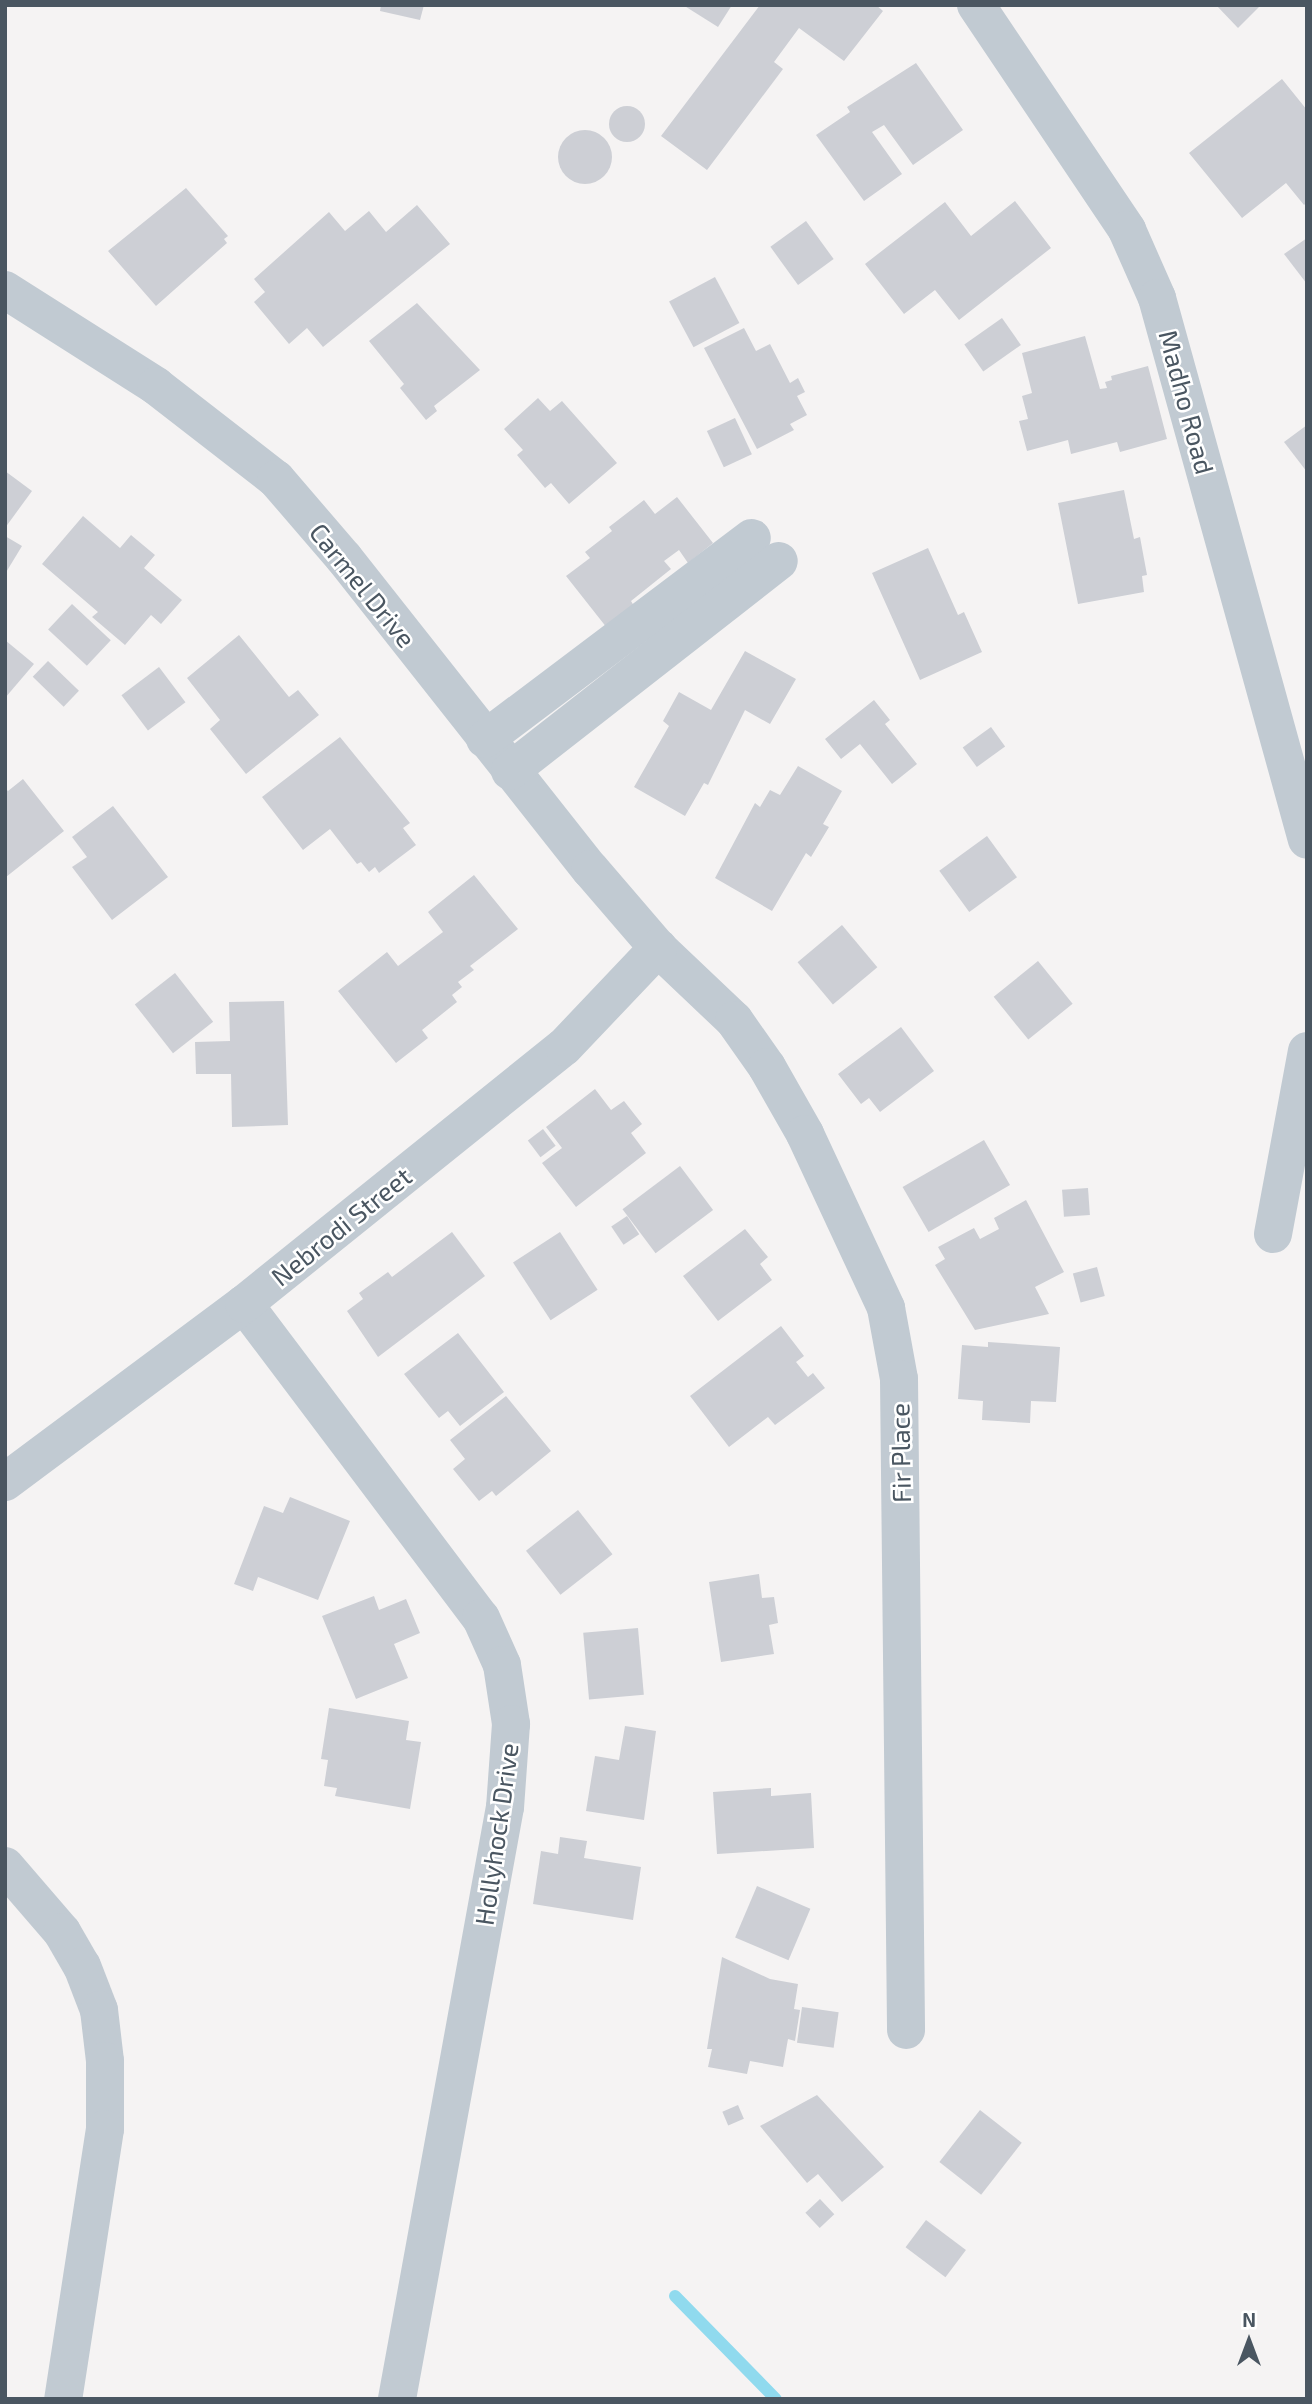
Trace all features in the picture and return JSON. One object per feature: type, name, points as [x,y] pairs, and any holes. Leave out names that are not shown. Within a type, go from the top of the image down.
[{"type":"street","name":"Madho Road","points":[[976,5],[1127,230],[1157,298],[1307,840]]},
{"type":"street","name":"Carmel Drive","points":[[5,290],[166,393],[276,479],[344,558],[510,771],[658,948]]},
{"type":"street","points":[[485,738],[766,550],[510,771]]},
{"type":"street","name":"Nebrodi Street","points":[[5,1482],[244,1304],[564,1047],[658,948]]},
{"type":"street","name":"Fir Place","points":[[658,948],[734,1020],[767,1067],[852,1226],[886,1308],[899,1379],[901,1432],[906,2030]]},
{"type":"street","points":[[1273,1234],[1307,1051]]},
{"type":"street","name":"Hollyhock Drive","points":[[244,1304],[481,1618],[502,1665],[511,1724],[505,1807],[397,2399]]},
{"type":"street","points":[[5,1866],[62,1932],[82,1966],[99,2010],[105,2061],[105,2129],[63,2399]]},
{"type":"building","points":[[381,5],[424,5],[420,20],[380,11]]},
{"type":"building","points":[[683,5],[732,5],[718,27]]},
{"type":"building","points":[[760,5],[876,5],[883,11],[844,61],[799,28],[774,62],[783,69],[707,170],[661,136]]},
{"type":"building","points":[[1216,5],[1261,5],[1238,28]]},
{"type":"building","points":[[916,63],[963,130],[913,165],[884,125],[872,132],[902,174],[864,201],[816,135],[850,112],[847,107]]},
{"type":"building","points":[[1282,79],[1307,110],[1307,202],[1304,205],[1286,183],[1242,218],[1189,153]]},
{"type":"building","points":[[627,106],[640,111],[645,124],[640,137],[627,142],[614,137],[609,124],[614,111]]},
{"type":"building","points":[[590,130],[600,134],[608,142],[612,157],[608,172],[600,180],[580,184],[570,180],[562,172],[558,152],[562,142],[570,134]]},
{"type":"building","points":[[186,188],[228,236],[224,239],[227,243],[156,306],[108,251]]},
{"type":"building","points":[[1015,201],[1051,248],[959,320],[935,290],[904,314],[865,264],[945,202],[971,236]]},
{"type":"building","points":[[417,205],[450,244],[323,347],[307,328],[289,344],[254,302],[265,292],[254,279],[329,212],[345,231],[369,211],[386,232]]},
{"type":"building","points":[[806,221],[834,259],[798,285],[770,247]]},
{"type":"building","points":[[1307,238],[1307,284],[1284,254]]},
{"type":"building","points":[[715,277],[739,323],[693,347],[669,301]]},
{"type":"building","points":[[417,303],[480,370],[434,406],[437,411],[426,420],[400,388],[404,384],[369,341]]},
{"type":"building","points":[[1002,318],[1021,345],[983,371],[964,344]]},
{"type":"building","points":[[744,328],[756,351],[770,344],[790,383],[798,378],[805,392],[797,396],[807,415],[790,424],[794,430],[757,449],[704,348]]},
{"type":"building","points":[[1085,336],[1100,389],[1107,388],[1105,382],[1112,380],[1111,376],[1148,366],[1167,439],[1120,452],[1117,442],[1071,454],[1068,440],[1027,451],[1019,421],[1028,419],[1022,396],[1032,393],[1022,353]]},
{"type":"building","points":[[538,398],[550,411],[562,401],[617,463],[569,504],[551,483],[545,488],[517,455],[523,450],[504,429]]},
{"type":"building","points":[[735,418],[752,454],[724,467],[707,431]]},
{"type":"building","points":[[1307,425],[1307,472],[1284,442]]},
{"type":"building","points":[[5,471],[32,491],[5,528]]},
{"type":"building","points":[[1124,490],[1134,539],[1140,537],[1147,575],[1142,576],[1144,592],[1078,604],[1058,503]]},
{"type":"building","points":[[677,497],[713,543],[688,563],[679,550],[664,561],[671,569],[631,601],[634,606],[607,628],[566,576],[590,558],[585,552],[612,531],[609,527],[644,500],[655,514]]},
{"type":"building","points":[[83,516],[120,548],[131,535],[155,555],[144,568],[182,600],[161,624],[151,615],[125,645],[92,617],[98,612],[42,564]]},
{"type":"building","points":[[5,536],[22,546],[5,574]]},
{"type":"building","points":[[928,548],[958,615],[964,612],[982,652],[920,680],[872,573]]},
{"type":"building","points":[[72,604],[111,640],[87,666],[48,630]]},
{"type":"building","points":[[239,635],[289,697],[298,690],[319,715],[246,774],[210,729],[220,720],[187,678]]},
{"type":"building","points":[[5,640],[34,664],[5,698]]},
{"type":"building","points":[[745,651],[796,679],[770,724],[745,710],[708,785],[704,783],[685,816],[634,787],[669,726],[663,721],[679,692],[711,710]]},
{"type":"building","points":[[48,661],[79,691],[64,707],[33,677]]},
{"type":"building","points":[[159,667],[185,702],[148,730],[121,695]]},
{"type":"building","points":[[874,700],[890,720],[885,724],[917,764],[892,784],[860,744],[841,759],[825,739]]},
{"type":"building","points":[[991,727],[1005,746],[977,767],[963,748]]},
{"type":"building","points":[[340,737],[410,823],[403,828],[416,845],[379,873],[375,867],[369,872],[361,862],[357,864],[330,829],[303,850],[262,797]]},
{"type":"building","points":[[798,766],[842,791],[823,824],[829,827],[811,857],[806,853],[772,911],[715,878],[755,803],[760,807],[770,790],[780,795]]},
{"type":"building","points":[[23,779],[64,831],[6,877],[5,788],[8,791]]},
{"type":"building","points":[[113,806],[168,877],[112,920],[72,867],[87,857],[72,837]]},
{"type":"building","points":[[987,836],[1017,877],[969,912],[939,871]]},
{"type":"building","points":[[474,875],[518,929],[470,966],[474,970],[458,982],[462,987],[452,995],[457,1002],[422,1030],[428,1038],[396,1063],[338,991],[387,952],[398,966],[443,932],[428,912]]},
{"type":"building","points":[[842,925],[877,967],[833,1004],[798,962]]},
{"type":"building","points":[[1038,961],[1073,1004],[1028,1040],[994,997]]},
{"type":"building","points":[[175,973],[213,1022],[173,1053],[135,1004]]},
{"type":"building","points":[[284,1001],[288,1125],[232,1127],[231,1074],[196,1074],[195,1042],[230,1041],[229,1002]]},
{"type":"building","points":[[901,1027],[934,1071],[880,1112],[869,1098],[861,1104],[838,1074]]},
{"type":"building","points":[[595,1089],[611,1110],[624,1101],[642,1124],[631,1133],[646,1153],[576,1207],[542,1163],[562,1148],[546,1127]]},
{"type":"building","points":[[543,1129],[556,1146],[540,1157],[528,1140]]},
{"type":"building","points":[[984,1140],[1010,1185],[929,1232],[903,1187]]},
{"type":"building","points":[[680,1166],[713,1210],[656,1253],[622,1209]]},
{"type":"building","points":[[1088,1188],[1090,1215],[1064,1217],[1062,1190]]},
{"type":"building","points":[[1026,1200],[1064,1272],[1035,1287],[1049,1314],[975,1330],[935,1265],[945,1259],[938,1247],[974,1228],[980,1239],[999,1229],[994,1218]]},
{"type":"building","points":[[627,1216],[639,1234],[624,1245],[611,1227]]},
{"type":"building","points":[[745,1229],[768,1257],[760,1264],[772,1280],[718,1321],[683,1276]]},
{"type":"building","points":[[452,1232],[485,1276],[378,1357],[347,1311],[363,1299],[359,1293],[388,1272],[392,1277]]},
{"type":"building","points":[[560,1232],[598,1290],[551,1320],[513,1262]]},
{"type":"building","points":[[1097,1267],[1105,1296],[1081,1302],[1073,1273]]},
{"type":"building","points":[[781,1326],[804,1356],[796,1362],[808,1377],[813,1373],[825,1388],[775,1425],[768,1417],[729,1447],[690,1396]]},
{"type":"building","points":[[458,1333],[504,1392],[460,1426],[448,1411],[439,1418],[404,1374]]},
{"type":"building","points":[[988,1342],[1060,1347],[1056,1402],[1031,1401],[1030,1423],[982,1420],[983,1401],[958,1399],[962,1345],[988,1347]]},
{"type":"building","points":[[506,1396],[551,1451],[496,1496],[492,1491],[479,1501],[453,1469],[465,1459],[450,1440]]},
{"type":"building","points":[[290,1497],[350,1521],[318,1600],[258,1577],[253,1591],[234,1584],[264,1506],[283,1513]]},
{"type":"building","points":[[578,1510],[612,1554],[560,1595],[526,1551]]},
{"type":"building","points":[[759,1574],[762,1598],[774,1597],[778,1623],[769,1625],[774,1654],[721,1662],[709,1582]]},
{"type":"building","points":[[374,1596],[379,1610],[406,1599],[420,1633],[394,1644],[408,1678],[356,1699],[322,1616]]},
{"type":"building","points":[[638,1628],[644,1695],[589,1700],[583,1633]]},
{"type":"building","points":[[329,1708],[409,1721],[406,1740],[421,1742],[410,1809],[335,1796],[337,1788],[324,1786],[328,1760],[321,1759]]},
{"type":"building","points":[[625,1726],[656,1731],[644,1820],[586,1811],[595,1756],[619,1760]]},
{"type":"building","points":[[771,1788],[771,1796],[811,1793],[814,1848],[717,1854],[713,1792]]},
{"type":"building","points":[[560,1837],[587,1841],[584,1858],[641,1867],[633,1920],[533,1904],[541,1851],[558,1854]]},
{"type":"building","points":[[757,1886],[810,1909],[789,1960],[735,1938]]},
{"type":"building","points":[[722,1957],[770,1979],[798,1984],[794,2009],[800,2010],[795,2041],[788,2039],[783,2067],[750,2061],[747,2074],[708,2067],[712,2049],[707,2049]]},
{"type":"building","points":[[802,2007],[839,2012],[834,2048],[797,2043]]},
{"type":"building","points":[[817,2095],[884,2167],[842,2202],[818,2174],[807,2183],[760,2126]]},
{"type":"building","points":[[738,2105],[744,2119],[728,2125],[722,2112]]},
{"type":"building","points":[[980,2110],[1022,2143],[981,2195],[939,2162]]},
{"type":"building","points":[[820,2199],[834,2214],[820,2228],[805,2213]]},
{"type":"building","points":[[926,2220],[966,2250],[945,2277],[906,2247]]},
{"type":"waterway","points":[[675,2296],[776,2399]]}]
